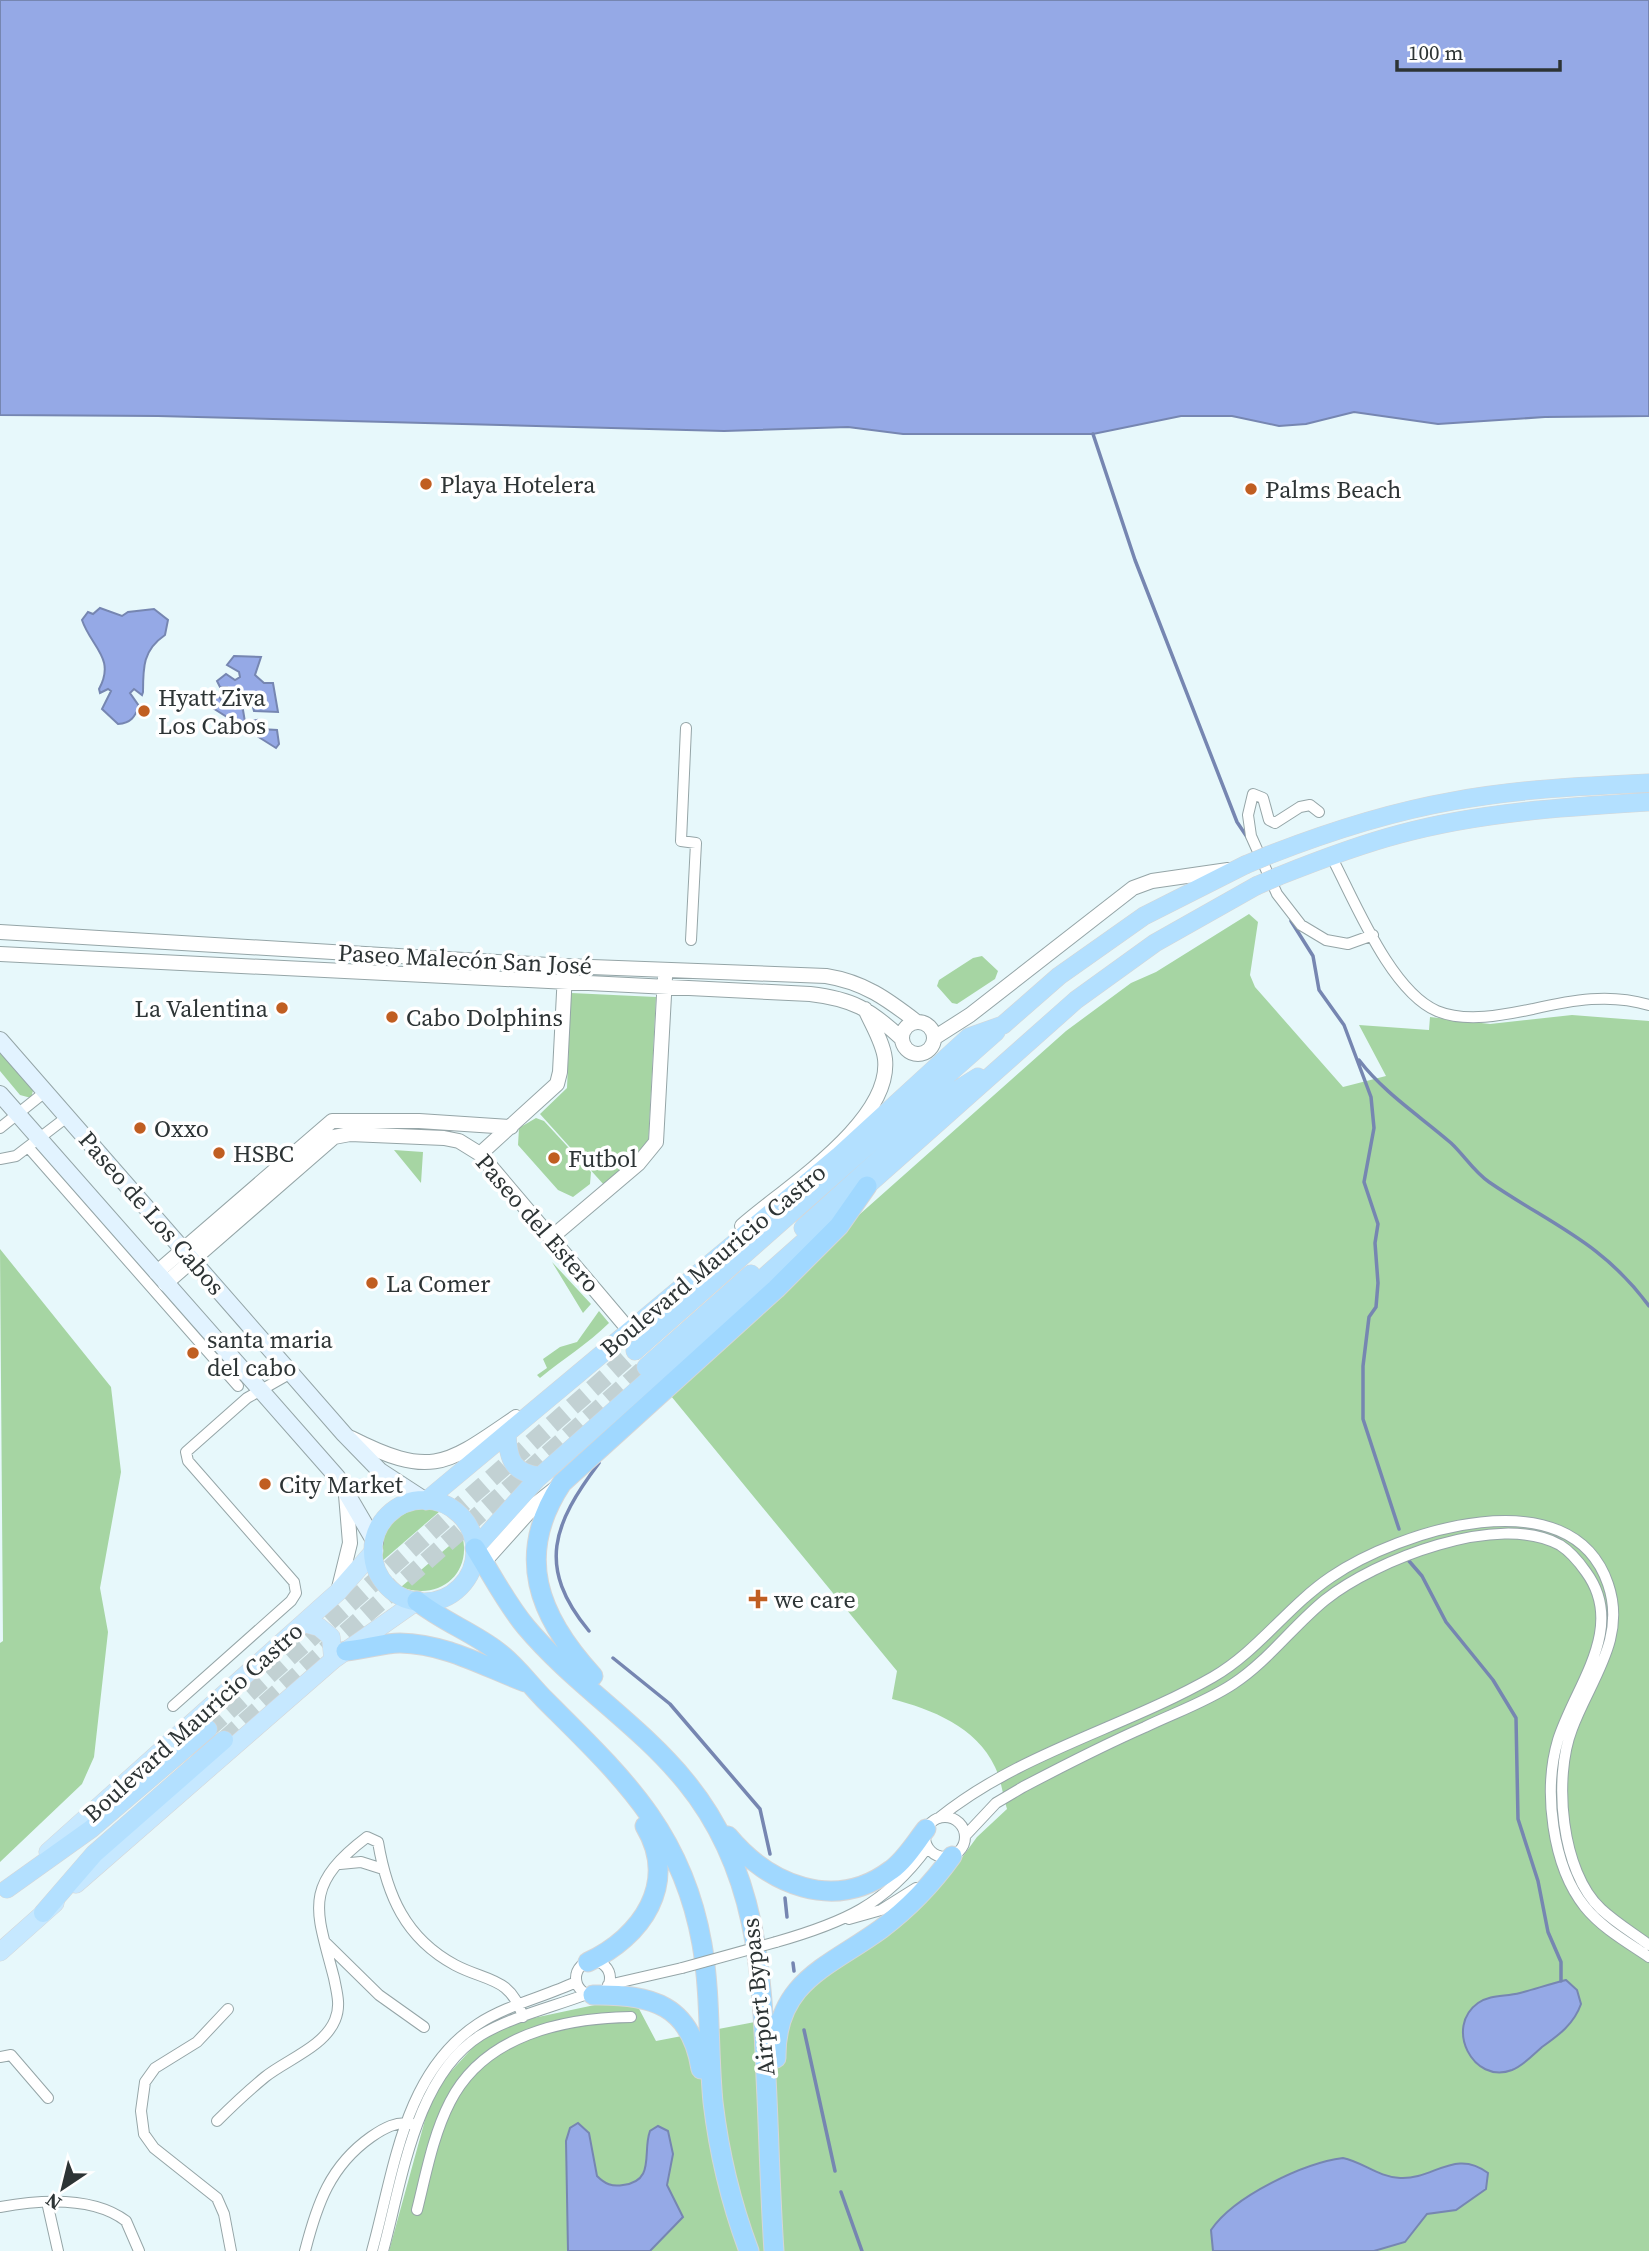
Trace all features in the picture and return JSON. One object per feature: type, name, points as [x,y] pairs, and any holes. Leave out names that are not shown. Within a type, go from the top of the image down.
[{"type":"highway","name":"Boulevard Mauricio Castro","points":[[635,1351],[1059,976],[1144,916],[1238,868],[1356,825],[1448,801],[1532,790],[1649,783]]},
{"type":"highway","name":"Boulevard Mauricio Castro","points":[[480,1555],[540,1476],[1076,1000],[1131,958],[1201,915],[1256,886],[1330,854],[1450,822],[1539,810],[1649,802]]},
{"type":"highway","name":"Boulevard Mauricio Castro","points":[[426,1501],[840,1155],[969,1037],[1003,1025]]},
{"type":"highway","name":"Boulevard Mauricio Castro","points":[[646,1367],[954,1092],[1016,1053]]},
{"type":"highway","points":[[776,1196],[840,1155]]},
{"type":"highway","points":[[630,1724],[605,1689],[578,1659],[542,1599],[535,1558],[537,1533],[562,1483],[776,1289],[839,1226],[867,1186]]},
{"type":"highway","points":[[507,1434],[513,1465],[521,1472],[540,1476]]},
{"type":"highway","points":[[426,1501],[442,1504],[458,1513],[470,1529],[480,1555],[460,1587],[436,1601],[417,1601],[399,1595],[386,1584],[377,1568],[374,1546],[381,1525],[392,1512],[408,1503],[426,1501]]},
{"type":"highway","name":"Airport Bypass","points":[[480,1555],[506,1601],[527,1629],[667,1759],[702,1804],[736,1870],[758,1947],[774,2251]]},
{"type":"highway","name":"Airport Bypass","points":[[417,1601],[483,1641],[532,1685],[598,1751],[636,1793],[657,1823],[689,1894],[705,1968],[719,2138],[732,2200],[748,2251]]},
{"type":"highway","points":[[340,1656],[393,1643],[444,1648],[532,1685]]},
{"type":"highway","name":"Boulevard Mauricio Castro","points":[[4,1892],[91,1829],[208,1729]]},
{"type":"highway","name":"Boulevard Mauricio Castro","points":[[43,1913],[94,1854],[224,1740]]},
{"type":"highway","points":[[595,1963],[640,1925],[654,1898],[659,1871],[648,1831],[598,1751]]},
{"type":"highway","points":[[702,1804],[741,1852],[765,1871],[789,1885],[825,1892],[855,1887],[888,1872],[931,1832]]},
{"type":"highway","points":[[783,2251],[776,2048],[784,2012],[797,1989],[813,1972],[898,1915],[922,1894],[947,1857]]},
{"type":"highway","points":[[596,1991],[649,2000],[676,2015],[693,2035],[716,2172],[739,2251]]},
{"type":"main road","name":"Paseo de Los Cabos","points":[[0,1040],[344,1434],[380,1471],[426,1501]]},
{"type":"main road","name":"Paseo de Los Cabos","points":[[0,1094],[33,1143],[161,1278],[263,1391],[344,1487],[374,1546]]},
{"type":"main road","name":"Boulevard Mauricio Castro","points":[[4,1892],[338,1592],[374,1546]]},
{"type":"main road","name":"Boulevard Mauricio Castro","points":[[0,1952],[340,1656],[417,1601]]},
{"type":"main road","points":[[304,1623],[319,1627],[331,1637],[340,1656]]},
{"type":"street","points":[[686,728],[681,841],[696,843],[691,940]]},
{"type":"street","points":[[1319,812],[1310,805],[1300,807],[1275,823],[1269,820],[1263,798],[1253,794],[1248,815],[1251,836],[1277,894],[1301,925],[1326,940],[1348,944],[1373,935]]},
{"type":"street","points":[[1330,854],[1391,969],[1408,989],[1438,1011],[1485,1016],[1593,998],[1649,1004]]},
{"type":"street","points":[[934,1038],[929,1027],[917,1022],[906,1027],[902,1039],[907,1050],[918,1055],[930,1049],[934,1038],[957,1025],[1133,888],[1152,881],[1238,868]]},
{"type":"street","name":"Paseo Malecón San José","points":[[0,932],[565,966],[846,979],[874,989],[917,1022]]},
{"type":"street","points":[[370,972],[372,953]]},
{"type":"street","name":"Paseo Malecón San José","points":[[0,954],[810,994],[835,997],[864,1007],[902,1039]]},
{"type":"street","points":[[480,1154],[548,1095],[559,1077],[565,966]]},
{"type":"street","points":[[552,1237],[643,1159],[656,1142],[665,970]]},
{"type":"street","points":[[344,1434],[398,1459],[426,1464],[450,1460],[524,1411],[851,1132],[870,1111],[878,1099],[884,1074],[882,1046],[864,1007]]},
{"type":"street","points":[[0,1128],[45,1092]]},
{"type":"street","points":[[0,1159],[10,1159],[67,1117]]},
{"type":"street","name":"Paseo del Estero","points":[[161,1278],[279,1174],[331,1121],[424,1121],[511,1127]]},
{"type":"street","points":[[424,1121],[424,1137]]},
{"type":"street","name":"Paseo del Estero","points":[[279,1174],[329,1140],[341,1135],[424,1137],[459,1141],[480,1154],[624,1324]]},
{"type":"street","points":[[33,1143],[238,1386]]},
{"type":"street","points":[[173,1706],[291,1601],[296,1593],[294,1582],[187,1458],[186,1451],[247,1398],[292,1373]]},
{"type":"street","points":[[480,1555],[562,1483]]},
{"type":"street","points":[[338,1592],[349,1543],[350,1519],[344,1487]]},
{"type":"street","points":[[839,1921],[883,1897],[908,1874],[931,1832],[988,1782],[1213,1677],[1247,1652],[1329,1578],[1378,1550],[1424,1534],[1492,1522],[1534,1523],[1556,1529],[1572,1537],[1596,1560],[1608,1582],[1613,1604],[1607,1634]]},
{"type":"street","points":[[480,2029],[523,2017],[639,1976],[682,1968],[839,1921],[869,1916],[898,1901],[925,1880],[947,1857],[961,1849],[965,1836],[996,1803],[1064,1766],[1234,1684],[1327,1598],[1386,1563],[1426,1549],[1497,1535],[1538,1538],[1563,1547],[1592,1580],[1611,1647],[1571,1731],[1563,1765],[1560,1830],[1566,1874],[1585,1907],[1602,1924],[1649,1957]]},
{"type":"street","points":[[1563,1547],[1572,1537]]},
{"type":"street","points":[[1057,1751],[1064,1766]]},
{"type":"street","points":[[931,1832],[956,1821],[965,1836]]},
{"type":"street","points":[[1560,1830],[1580,1878],[1600,1908],[1649,1945]]},
{"type":"street","points":[[931,1832],[947,1857]]},
{"type":"street","points":[[217,2121],[264,2078],[318,2041],[332,2028],[339,2008],[338,1995],[317,1913],[318,1901],[337,1865],[369,1837],[378,1842],[395,1906],[423,1942],[457,1966],[506,1986],[519,2005],[523,2017]]},
{"type":"street","points":[[337,1865],[361,1862],[383,1869]]},
{"type":"street","points":[[323,1940],[379,1995],[424,2027]]},
{"type":"street","points":[[576,1982],[578,1969],[595,1963],[618,1973],[639,1976]]},
{"type":"street","points":[[595,1963],[608,1973],[596,1991]]},
{"type":"street","points":[[372,2251],[412,2124],[435,2084],[459,2053],[480,2029],[519,2005],[576,1982],[596,1991]]},
{"type":"street","points":[[229,2009],[197,2042],[155,2068],[145,2082],[141,2111],[144,2134],[154,2148],[217,2198],[224,2214],[231,2251]]},
{"type":"street","points":[[417,2210],[432,2149],[447,2107],[467,2075],[491,2052],[521,2037],[557,2026],[606,2017],[631,2017]]},
{"type":"street","points":[[480,2029],[491,2052]]},
{"type":"street","points":[[0,2057],[5,2053],[11,2055],[48,2098]]},
{"type":"street","points":[[305,2251],[320,2198],[339,2166],[377,2133],[397,2123],[412,2124]]},
{"type":"street","points":[[383,2251],[412,2124]]},
{"type":"street","points":[[47,2202],[58,2251]]},
{"type":"street","points":[[0,2207],[47,2202],[83,2206],[116,2215],[129,2225],[139,2251]]},
{"type":"green space","points":[[1249,914],[1258,922],[1250,975],[1255,987],[1343,1087],[1386,1076],[1359,1025],[1429,1030],[1430,1017],[1490,1024],[1572,1015],[1649,1021],[1649,2251],[389,2251],[428,2109],[444,2079],[476,2044],[510,2023],[604,2003],[637,2005],[656,2041],[786,2016],[802,1995],[953,1870],[977,1837],[1007,1809],[997,1772],[987,1753],[965,1731],[937,1714],[892,1699],[897,1671],[671,1396],[815,1254],[1066,1031],[1131,983],[1156,972]]},
{"type":"green space","points":[[982,956],[998,971],[995,979],[957,1004],[952,1003],[937,986],[939,980],[973,958]]},
{"type":"green space","points":[[571,993],[656,997],[648,1147],[605,1186],[540,1114],[567,1088]]},
{"type":"green space","points":[[0,1048],[34,1087],[31,1098],[20,1095],[0,1071]]},
{"type":"green space","name":"Futbol","points":[[536,1118],[544,1121],[591,1172],[590,1184],[573,1197],[558,1190],[518,1145],[519,1128]]},
{"type":"green space","points":[[394,1150],[423,1152],[421,1183]]},
{"type":"green space","points":[[0,1249],[111,1387],[121,1472],[100,1588],[108,1632],[94,1757],[82,1784],[0,1862],[0,1643],[3,1641]]},
{"type":"green space","points":[[552,1262],[591,1304],[583,1313]]},
{"type":"green space","points":[[599,1311],[609,1323],[540,1378],[537,1375],[547,1368],[543,1359],[560,1347],[577,1342]]},
{"type":"green space","points":[[416,1507],[440,1511],[380,1563],[379,1544],[386,1527],[398,1514]]},
{"type":"green space","points":[[462,1535],[462,1562],[450,1581],[428,1591],[401,1587]]},
{"type":"water","points":[[0,0],[1649,0],[1649,416],[1545,417],[1438,424],[1354,412],[1306,424],[1279,426],[1232,416],[1181,416],[1093,434],[903,434],[848,427],[724,431],[158,416],[0,415]]},
{"type":"water","points":[[100,608],[122,616],[128,612],[154,609],[168,620],[165,635],[148,653],[142,695],[134,689],[130,693],[139,706],[132,719],[118,724],[102,709],[111,691],[108,689],[100,693],[105,669],[100,653],[82,620],[88,612],[93,614]]},
{"type":"water","points":[[234,656],[261,657],[255,675],[264,683],[273,683],[278,712],[254,711],[252,704],[233,698],[227,687],[220,687],[217,681],[226,674],[235,680],[240,677],[239,672],[227,665]]},
{"type":"water","points":[[218,694],[223,704],[237,703],[243,710],[245,722],[257,720],[260,729],[277,730],[279,744],[276,748],[197,698]]},
{"type":"water","points":[[1566,1980],[1577,1990],[1581,2004],[1570,2023],[1560,2033],[1512,2070],[1498,2072],[1485,2069],[1475,2062],[1464,2039],[1463,2026],[1468,2013],[1478,2003],[1488,1998],[1520,1993]]},
{"type":"water","points":[[578,2123],[589,2133],[597,2176],[615,2186],[633,2182],[644,2172],[650,2131],[658,2126],[668,2131],[673,2154],[667,2185],[683,2217],[650,2251],[568,2251],[566,2141],[570,2128]]},
{"type":"water","points":[[1343,2158],[1385,2175],[1400,2178],[1423,2175],[1454,2164],[1476,2166],[1488,2173],[1486,2189],[1456,2210],[1427,2214],[1405,2242],[1374,2251],[1213,2251],[1211,2230],[1236,2205],[1290,2174]]},
{"type":"waterway","points":[[1093,434],[1135,560],[1237,822],[1247,837]]},
{"type":"waterway","points":[[1291,921],[1313,956],[1319,990],[1344,1025],[1371,1097],[1374,1128],[1364,1182],[1378,1224],[1375,1243],[1378,1283],[1376,1307],[1369,1317],[1363,1366],[1363,1419],[1399,1529]]},
{"type":"waterway","points":[[1359,1060],[1391,1094],[1451,1143],[1484,1178],[1594,1250],[1631,1284],[1649,1306]]},
{"type":"waterway","points":[[589,1631],[572,1608],[562,1586],[557,1566],[557,1546],[571,1506],[599,1463]]},
{"type":"waterway","points":[[1409,1561],[1422,1576],[1446,1622],[1493,1680],[1516,1718],[1518,1819],[1538,1881],[1548,1932],[1561,1962],[1561,1981]]},
{"type":"waterway","points":[[613,1658],[670,1704],[760,1809],[770,1854]]},
{"type":"waterway","points":[[785,1898],[787,1917]]},
{"type":"waterway","points":[[793,1963],[794,1971]]},
{"type":"waterway","points":[[804,2030],[835,2171]]},
{"type":"waterway","points":[[841,2192],[862,2251]]},
{"type":"tunnel","points":[[208,1729],[635,1351]]},
{"type":"tunnel","points":[[224,1740],[646,1367]]},
{"type":"place","name":"Playa Hotelera","points":[[426,484]]},
{"type":"place","name":"Palms Beach","points":[[1251,489]]},
{"type":"place","name":"Hyatt Ziva Los Cabos","points":[[144,711]]},
{"type":"place","name":"La Valentina","points":[[282,1008]]},
{"type":"place","name":"Cabo Dolphins","points":[[392,1017]]},
{"type":"place","name":"Oxxo","points":[[140,1128]]},
{"type":"place","name":"HSBC","points":[[219,1153]]},
{"type":"place","name":"Futbol","points":[[554,1158]]},
{"type":"place","name":"La Comer","points":[[372,1283]]},
{"type":"place","name":"santa maria del cabo","points":[[193,1353]]},
{"type":"place","name":"City Market","points":[[265,1484]]},
{"type":"place","name":"we care","points":[[758,1599]]}]
